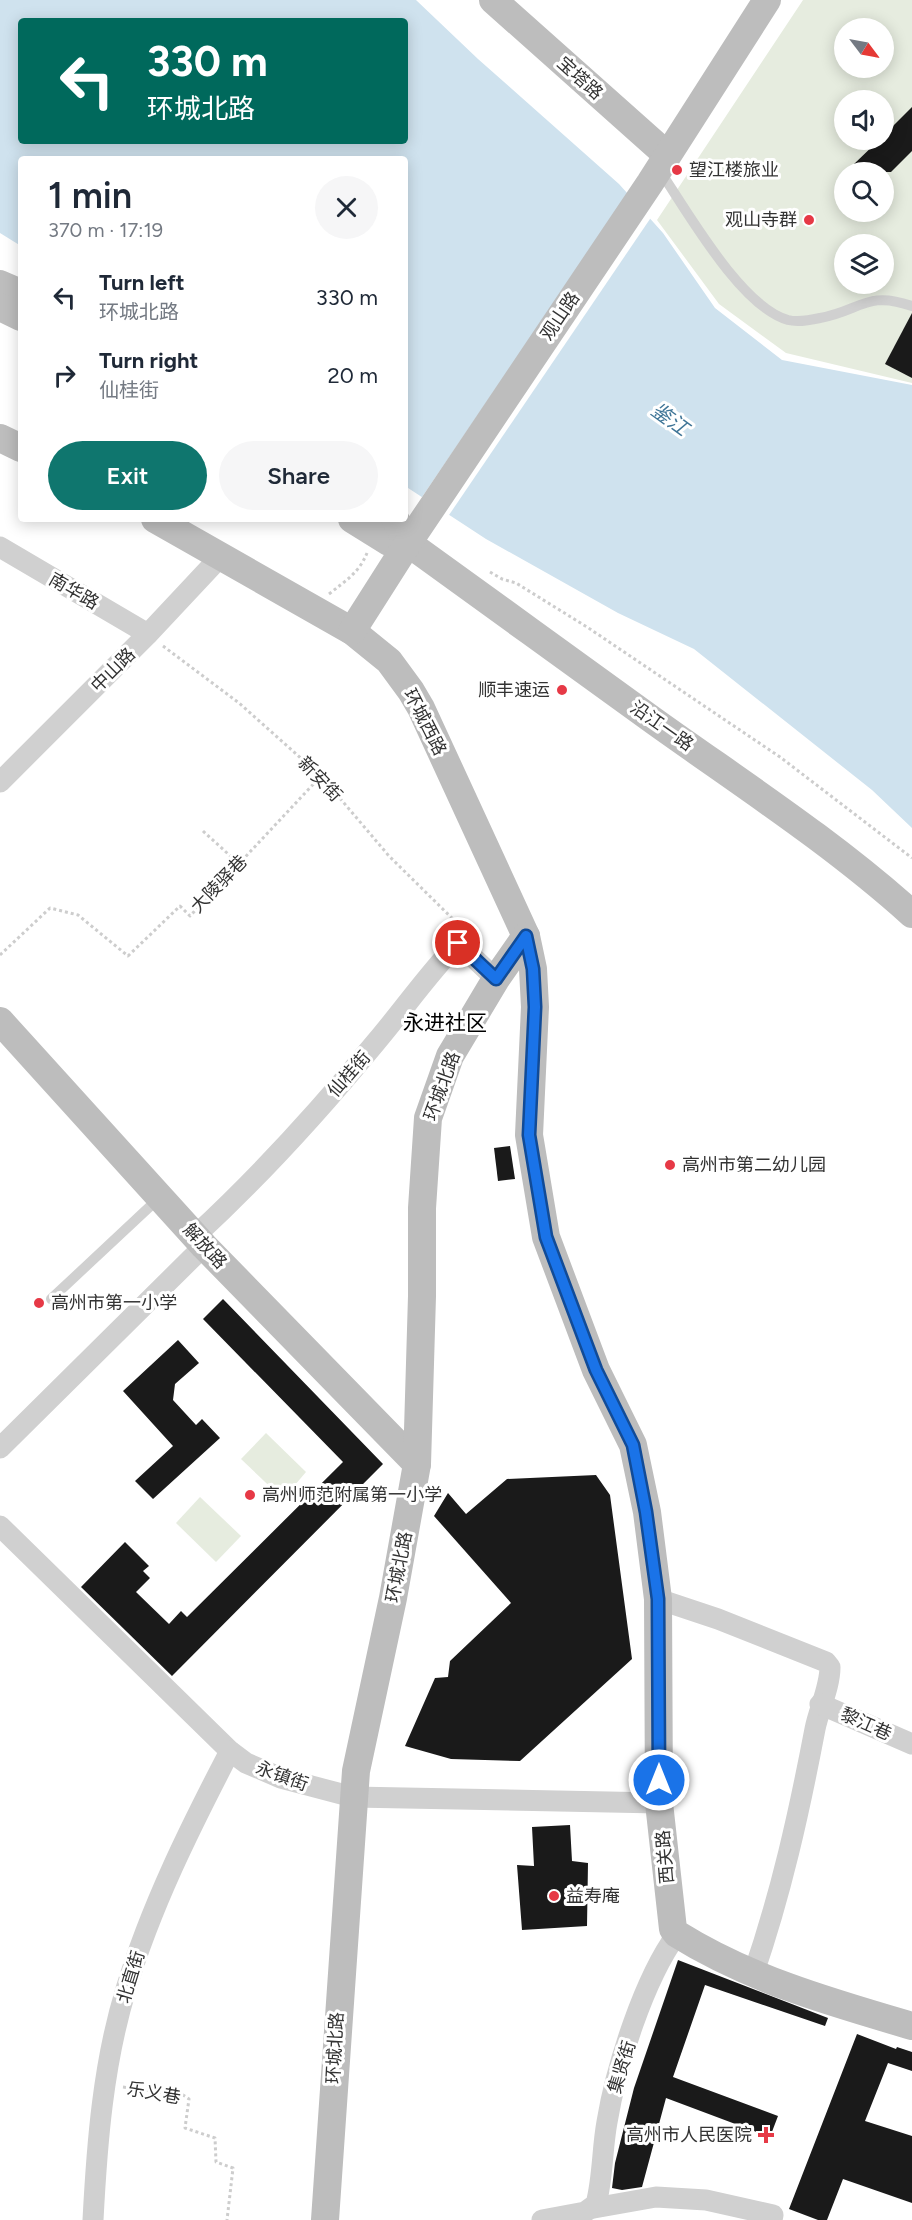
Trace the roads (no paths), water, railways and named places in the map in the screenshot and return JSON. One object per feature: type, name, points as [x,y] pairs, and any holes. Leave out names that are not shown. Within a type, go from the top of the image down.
[{"type":"street","name":"宝塔路","points":[[492,0],[659,169]]},
{"type":"street","name":"观山路","points":[[352,631],[401,531],[424,519],[659,169],[767,0]]},
{"type":"street","points":[[0,284],[18,292]]},
{"type":"street","points":[[0,307],[18,316]]},
{"type":"street","points":[[0,438],[18,447]]},
{"type":"street","name":"环城西路","points":[[161,522],[352,631],[389,662],[411,691],[526,936]]},
{"type":"street","points":[[357,522],[389,542],[401,531]]},
{"type":"street","name":"沿江一路","points":[[401,531],[655,722],[787,813],[878,884],[912,914]]},
{"type":"street","name":"南华路","points":[[0,547],[148,634]]},
{"type":"street","name":"中山路","points":[[0,782],[148,634],[222,555]]},
{"type":"street","name":"环城北路","points":[[325,2220],[353,1797],[359,1749],[393,1598],[417,1464],[422,1208],[428,1118],[450,1056],[496,979],[526,936]]},
{"type":"street","name":"西关路","points":[[526,936],[533,969],[535,1007],[529,1135],[546,1237],[596,1370],[633,1445],[646,1512],[658,1599],[659,1803],[671,1920],[677,1934]]},
{"type":"street","name":"仙桂街","points":[[0,1448],[268,1166],[378,1041],[426,977],[458,943],[496,979]]},
{"type":"street","name":"解放路","points":[[0,1021],[199,1241],[417,1464]]},
{"type":"street","name":"永镇街","points":[[0,1526],[230,1751],[246,1762],[281,1778],[353,1797],[659,1803]]},
{"type":"street","points":[[658,1599],[718,1619],[829,1664],[831,1670],[820,1704],[793,1842],[775,1911],[753,1975]]},
{"type":"street","name":"黎江巷","points":[[820,1704],[912,1744]]},
{"type":"street","name":"北直街","points":[[93,2220],[98,2143],[106,2085],[125,1991],[140,1946],[184,1840],[230,1751]]},
{"type":"street","points":[[677,1934],[716,1958],[753,1975],[912,2026]]},
{"type":"street","name":"集贤街","points":[[594,2208],[614,2090],[642,2001],[663,1953],[677,1934]]},
{"type":"street","points":[[542,2220],[656,2197],[706,2200],[772,2218]]},
{"type":"lane","points":[[659,169],[722,265],[771,312],[789,320],[821,318],[869,300],[892,299],[912,306]]},
{"type":"lane","points":[[51,1299],[159,1197]]},
{"type":"water","name":"鉴江","points":[[0,0],[416,0],[478,59],[619,184],[663,233],[715,308],[782,360],[912,385],[912,828],[872,790],[694,649],[618,613],[486,539],[408,488],[408,156],[18,156],[18,244],[0,233]]},
{"type":"place","name":"望江楼旅业","points":[[677,170]]},
{"type":"place","name":"观山寺群","points":[[809,220]]},
{"type":"place","name":"顺丰速运","points":[[562,690]]},
{"type":"place","name":"高州市第二幼儿园","points":[[670,1165]]},
{"type":"place","name":"高州市第一小学","points":[[39,1303]]},
{"type":"place","name":"高州师范附属第一小学","points":[[250,1495]]},
{"type":"place","name":"益寿庵","points":[[554,1896]]},
{"type":"place","name":"高州市人民医院","points":[[766,2135]]},
{"type":"district","name":"永进社区","points":[[445,1022]]}]
